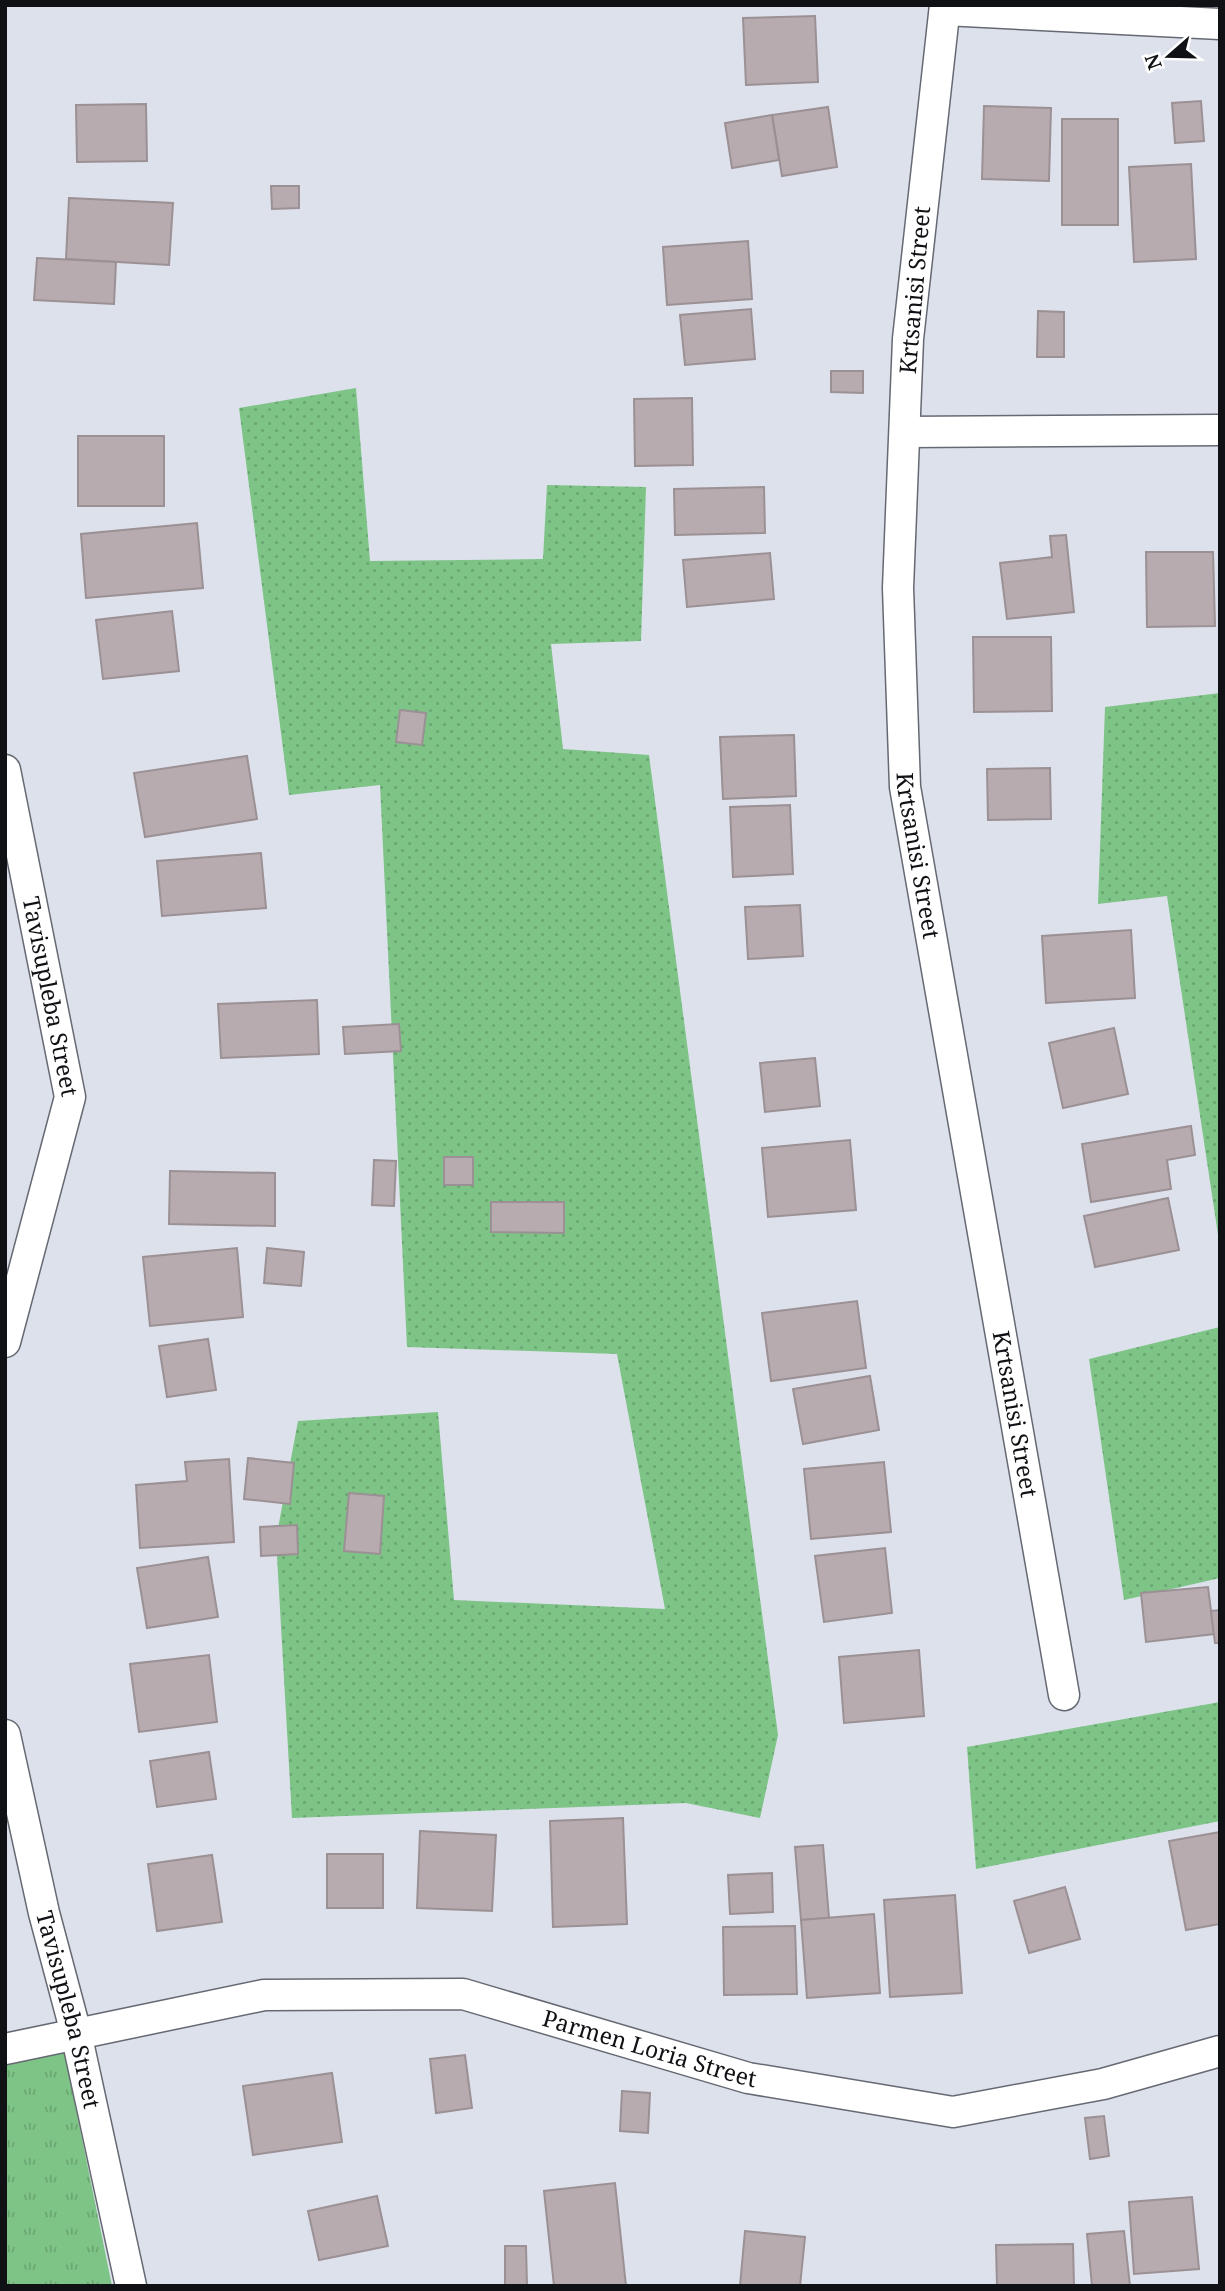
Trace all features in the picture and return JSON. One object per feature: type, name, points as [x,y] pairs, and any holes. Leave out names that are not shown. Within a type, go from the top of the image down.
[{"type":"street","points":[[945,8],[1220,24]]},
{"type":"street","name":"Krtsanisi Street","points":[[945,8],[908,339],[898,588],[905,787],[1064,1695]]},
{"type":"street","points":[[905,432],[1220,430]]},
{"type":"street","name":"Tavisupleba Street","points":[[5,769],[70,1097],[5,1342]]},
{"type":"street","name":"Tavisupleba Street","points":[[5,1735],[44,1913],[76,2033],[131,2286]]},
{"type":"street","name":"Parmen Loria Street","points":[[5,2049],[264,1995],[463,1994],[748,2078],[953,2112],[1103,2084],[1220,2051]]},
{"type":"green space","points":[[356,388],[370,561],[543,559],[547,485],[646,487],[641,641],[551,644],[563,749],[649,755],[778,1735],[760,1818],[686,1803],[292,1818],[276,1539],[298,1421],[438,1412],[454,1600],[665,1609],[617,1354],[407,1347],[380,785],[289,795],[239,408]]},
{"type":"green space","points":[[1220,693],[1220,1248],[1167,896],[1098,904],[1105,707]]},
{"type":"green space","points":[[1220,1327],[1220,1578],[1124,1600],[1089,1359]]},
{"type":"green space","points":[[1220,1702],[1220,1821],[976,1869],[967,1747]]},
{"type":"green space","points":[[63,2045],[112,2286],[5,2286],[5,2060]]},
{"type":"building","points":[[815,16],[818,82],[746,85],[743,18]]},
{"type":"building","points":[[1201,101],[1204,141],[1175,143],[1172,103]]},
{"type":"building","points":[[146,104],[147,161],[77,162],[76,105]]},
{"type":"building","points":[[984,106],[1051,108],[1049,181],[982,179]]},
{"type":"building","points":[[828,107],[837,167],[782,176],[772,115]]},
{"type":"building","points":[[772,115],[779,160],[732,168],[725,123]]},
{"type":"building","points":[[1062,119],[1118,119],[1118,225],[1062,225]]},
{"type":"building","points":[[1191,164],[1196,259],[1134,262],[1129,167]]},
{"type":"building","points":[[271,186],[299,186],[299,208],[272,209]]},
{"type":"building","points":[[69,198],[173,203],[169,265],[66,259]]},
{"type":"building","points":[[748,241],[752,299],[667,305],[663,247]]},
{"type":"building","points":[[37,258],[116,262],[114,304],[34,300]]},
{"type":"building","points":[[751,309],[755,359],[685,365],[680,315]]},
{"type":"building","points":[[1038,311],[1064,312],[1064,357],[1037,357]]},
{"type":"building","points":[[831,371],[863,371],[863,393],[831,392]]},
{"type":"building","points":[[692,398],[693,465],[635,466],[634,399]]},
{"type":"building","points":[[78,436],[164,436],[164,506],[78,506]]},
{"type":"building","points":[[764,487],[765,533],[675,535],[674,489]]},
{"type":"building","points":[[197,523],[203,588],[86,598],[81,534]]},
{"type":"building","points":[[1066,535],[1074,612],[1007,619],[1000,563],[1052,557],[1050,536]]},
{"type":"building","points":[[1146,552],[1213,552],[1215,626],[1147,627]]},
{"type":"building","points":[[770,553],[774,599],[687,607],[683,560]]},
{"type":"building","points":[[172,611],[179,671],[103,679],[96,620]]},
{"type":"building","points":[[973,637],[1051,637],[1052,711],[974,712]]},
{"type":"building","points":[[400,710],[426,713],[422,745],[396,742]]},
{"type":"building","points":[[794,735],[796,796],[723,799],[720,737]]},
{"type":"building","points":[[247,756],[257,819],[145,837],[134,773]]},
{"type":"building","points":[[1050,768],[1051,819],[988,820],[987,769]]},
{"type":"building","points":[[790,805],[793,874],[733,877],[730,807]]},
{"type":"building","points":[[261,853],[266,908],[162,916],[157,861]]},
{"type":"building","points":[[800,905],[803,956],[748,959],[745,907]]},
{"type":"building","points":[[1131,930],[1135,998],[1046,1003],[1042,936]]},
{"type":"building","points":[[317,1000],[319,1054],[221,1058],[218,1004]]},
{"type":"building","points":[[399,1024],[401,1051],[345,1054],[343,1027]]},
{"type":"building","points":[[1114,1028],[1128,1094],[1063,1108],[1049,1043]]},
{"type":"building","points":[[815,1058],[820,1106],[765,1112],[760,1063]]},
{"type":"building","points":[[1191,1126],[1195,1155],[1167,1160],[1171,1189],[1091,1202],[1082,1144]]},
{"type":"building","points":[[850,1140],[856,1210],[768,1217],[762,1148]]},
{"type":"building","points":[[444,1157],[473,1157],[473,1185],[444,1185]]},
{"type":"building","points":[[374,1160],[396,1161],[394,1206],[372,1205]]},
{"type":"building","points":[[170,1171],[275,1173],[275,1226],[169,1224]]},
{"type":"building","points":[[1168,1198],[1179,1250],[1095,1267],[1084,1216]]},
{"type":"building","points":[[491,1202],[564,1202],[564,1233],[491,1232]]},
{"type":"building","points":[[237,1248],[243,1317],[150,1326],[143,1257]]},
{"type":"building","points":[[267,1248],[304,1252],[301,1286],[264,1283]]},
{"type":"building","points":[[857,1301],[866,1368],[771,1381],[762,1313]]},
{"type":"building","points":[[208,1339],[216,1390],[167,1397],[159,1346]]},
{"type":"building","points":[[870,1376],[879,1430],[803,1444],[793,1389]]},
{"type":"building","points":[[248,1458],[294,1463],[290,1504],[244,1499]]},
{"type":"building","points":[[229,1459],[234,1542],[140,1548],[136,1485],[187,1481],[185,1462]]},
{"type":"building","points":[[884,1462],[891,1532],[811,1539],[804,1469]]},
{"type":"building","points":[[349,1493],[384,1496],[380,1554],[344,1551]]},
{"type":"building","points":[[297,1525],[298,1554],[261,1556],[260,1527]]},
{"type":"building","points":[[885,1548],[892,1613],[824,1622],[815,1556]]},
{"type":"building","points":[[208,1557],[218,1617],[147,1628],[137,1568]]},
{"type":"building","points":[[1208,1587],[1214,1634],[1146,1642],[1141,1593]]},
{"type":"building","points":[[1220,1610],[1220,1643],[1215,1643],[1211,1611]]},
{"type":"building","points":[[919,1650],[924,1716],[844,1723],[839,1657]]},
{"type":"building","points":[[209,1655],[217,1722],[139,1732],[130,1664]]},
{"type":"building","points":[[209,1752],[216,1799],[157,1807],[150,1761]]},
{"type":"building","points":[[623,1818],[627,1924],[553,1927],[550,1821]]},
{"type":"building","points":[[420,1831],[496,1835],[492,1911],[417,1908]]},
{"type":"building","points":[[1220,1832],[1220,1924],[1186,1930],[1169,1841]]},
{"type":"building","points":[[823,1845],[829,1918],[801,1920],[795,1847]]},
{"type":"building","points":[[327,1854],[383,1854],[383,1908],[327,1908]]},
{"type":"building","points":[[212,1855],[222,1922],[157,1931],[148,1864]]},
{"type":"building","points":[[772,1873],[773,1912],[730,1914],[728,1875]]},
{"type":"building","points":[[1065,1887],[1080,1939],[1029,1953],[1014,1901]]},
{"type":"building","points":[[955,1895],[962,1993],[890,1997],[884,1900]]},
{"type":"building","points":[[874,1914],[880,1993],[807,1998],[801,1920]]},
{"type":"building","points":[[795,1926],[797,1994],[724,1995],[723,1927]]},
{"type":"building","points":[[465,2055],[472,2108],[436,2113],[430,2059]]},
{"type":"building","points":[[332,2073],[342,2142],[253,2155],[243,2086]]},
{"type":"building","points":[[622,2091],[650,2093],[648,2133],[620,2131]]},
{"type":"building","points":[[1104,2116],[1109,2156],[1090,2159],[1085,2118]]},
{"type":"building","points":[[615,2183],[626,2286],[554,2286],[544,2191]]},
{"type":"building","points":[[377,2196],[388,2246],[319,2260],[308,2211]]},
{"type":"building","points":[[1192,2197],[1199,2269],[1134,2274],[1129,2202]]},
{"type":"building","points":[[745,2231],[805,2237],[800,2286],[740,2286]]},
{"type":"building","points":[[1124,2231],[1130,2286],[1092,2286],[1087,2234]]},
{"type":"building","points":[[1073,2244],[1074,2286],[997,2286],[996,2245]]},
{"type":"building","points":[[505,2246],[526,2246],[527,2286],[505,2286]]}]
